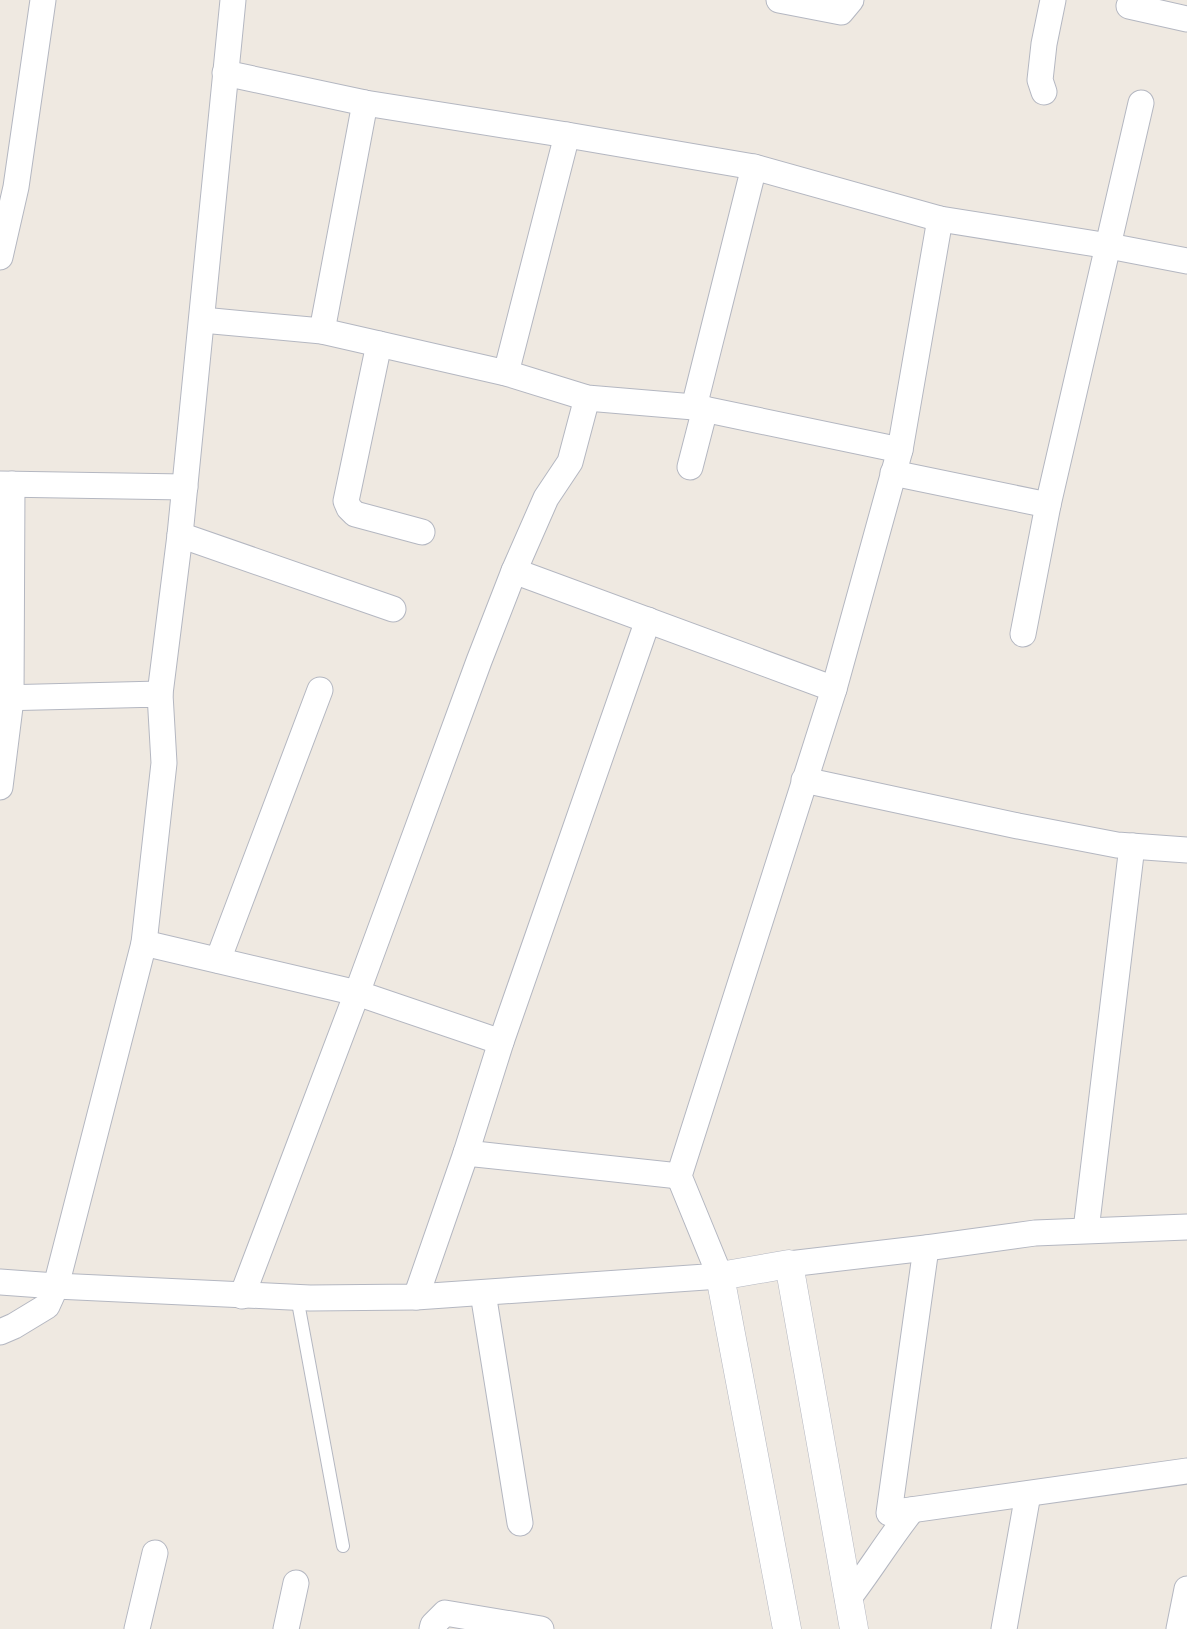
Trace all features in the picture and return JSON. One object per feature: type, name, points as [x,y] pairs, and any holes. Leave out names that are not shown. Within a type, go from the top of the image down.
[{"type":"street","points":[[0,257],[8,185],[43,0]]},
{"type":"street","points":[[0,1332],[14,1326],[46,1306],[56,1286],[144,943],[164,763],[160,694],[180,535],[233,0]]},
{"type":"street","points":[[779,0],[841,12],[851,0]]},
{"type":"street","points":[[1044,92],[1040,80],[1044,44],[1054,0]]},
{"type":"street","points":[[1129,6],[1187,19]]},
{"type":"street","points":[[225,73],[365,103],[754,167],[940,218],[1187,261]]},
{"type":"street","points":[[322,331],[365,103]]},
{"type":"street","points":[[1023,634],[1048,505],[1141,103]]},
{"type":"street","points":[[506,373],[567,135]]},
{"type":"street","points":[[690,467],[699,408],[754,167]]},
{"type":"street","points":[[787,1629],[720,1276],[679,1176],[834,689],[897,462],[940,218]]},
{"type":"street","points":[[202,320],[322,331],[506,373],[587,398],[699,408],[1048,505]]},
{"type":"street","points":[[379,344],[346,501],[349,508],[355,514],[422,532]]},
{"type":"street","points":[[242,1296],[514,571],[546,498],[570,462],[587,398]]},
{"type":"street","points":[[0,787],[6,698],[6,484],[185,487]]},
{"type":"street","points":[[180,535],[393,609]]},
{"type":"street","points":[[514,571],[834,689]]},
{"type":"street","points":[[416,1297],[466,1153],[501,1042],[648,620]]},
{"type":"street","points":[[218,960],[320,690]]},
{"type":"street","points":[[6,698],[160,694]]},
{"type":"street","points":[[804,780],[1018,826],[1118,845],[1187,850]]},
{"type":"street","points":[[1086,1230],[1132,846]]},
{"type":"street","points":[[144,943],[357,993],[501,1042]]},
{"type":"street","points":[[466,1153],[679,1176]]},
{"type":"street","points":[[0,1282],[297,1298],[416,1297],[720,1276],[789,1264],[1036,1234],[1086,1230],[1187,1227]]},
{"type":"street","points":[[926,1248],[889,1513],[1187,1471]]},
{"type":"street","points":[[789,1264],[854,1629]]},
{"type":"street","points":[[484,1293],[520,1523]]},
{"type":"street","points":[[1004,1629],[1028,1494]]},
{"type":"street","points":[[848,1599],[872,1567],[889,1539],[912,1510]]},
{"type":"street","points":[[137,1629],[154,1553]]},
{"type":"street","points":[[286,1629],[296,1584]]},
{"type":"street","points":[[1179,1629],[1187,1589]]},
{"type":"street","points":[[432,1629],[433,1625],[445,1613],[541,1629]]},
{"type":"lane","points":[[297,1298],[343,1546]]}]
